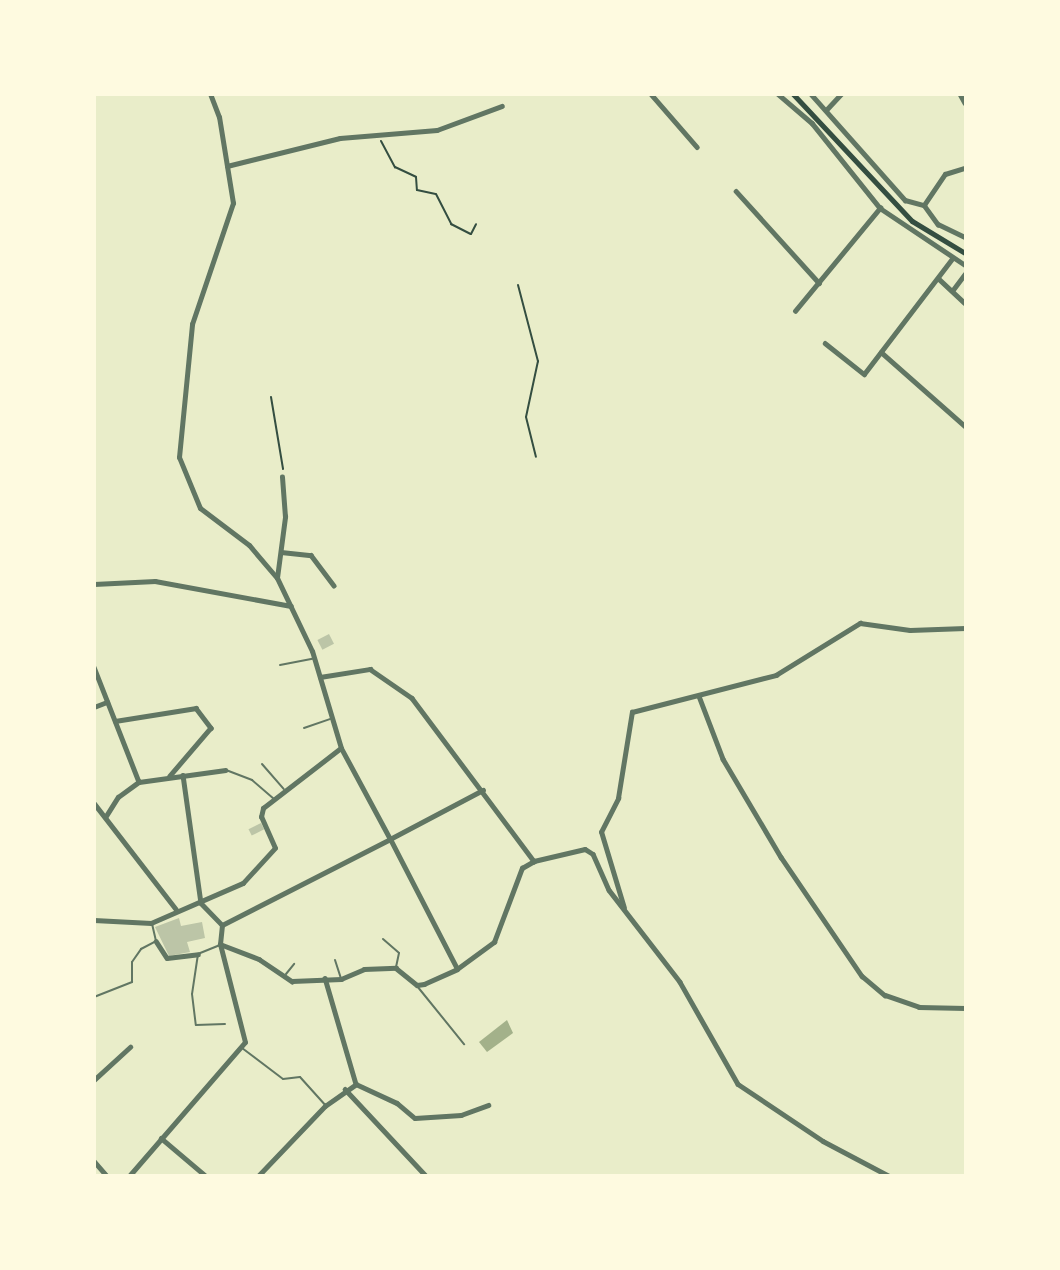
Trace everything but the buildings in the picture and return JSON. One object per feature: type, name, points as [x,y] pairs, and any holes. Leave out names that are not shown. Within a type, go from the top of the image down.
[{"type":"main road","points":[[793,94],[904,214],[965,253]]},
{"type":"street","points":[[211,94],[233,203],[192,324],[179,457],[200,508],[249,545],[277,578],[314,659],[341,748],[457,969]]},
{"type":"street","points":[[651,94],[697,147]]},
{"type":"street","points":[[778,94],[812,123],[880,208],[965,265]]},
{"type":"street","points":[[811,94],[905,200],[924,205],[938,224],[965,237]]},
{"type":"street","points":[[827,109],[841,94]]},
{"type":"street","points":[[960,94],[965,103]]},
{"type":"street","points":[[227,166],[340,138],[379,137],[437,130],[502,106]]},
{"type":"street","points":[[924,205],[944,174],[965,168]]},
{"type":"street","points":[[736,191],[819,283]]},
{"type":"street","points":[[795,311],[880,208]]},
{"type":"street","points":[[825,343],[864,374],[953,259]]},
{"type":"street","points":[[952,290],[965,274]]},
{"type":"street","points":[[939,279],[965,303]]},
{"type":"street","points":[[881,352],[965,426]]},
{"type":"street","points":[[277,578],[285,517],[282,477]]},
{"type":"street","points":[[281,552],[311,555],[334,585]]},
{"type":"street","points":[[94,584],[155,581],[291,606]]},
{"type":"street","points":[[624,911],[601,832],[618,798],[632,712],[776,674],[860,624],[910,630],[965,628]]},
{"type":"street","points":[[94,667],[139,782]]},
{"type":"street","points":[[320,677],[370,668],[412,698],[534,861]]},
{"type":"street","points":[[699,695],[729,770],[781,858],[862,976],[885,995],[919,1007],[965,1008]]},
{"type":"street","points":[[94,707],[107,702]]},
{"type":"street","points":[[115,721],[196,708],[211,728],[170,776]]},
{"type":"street","points":[[94,920],[151,923],[176,909],[201,904],[251,877],[275,848],[261,817],[263,808],[284,789],[341,748]]},
{"type":"street","points":[[106,816],[118,797],[139,782],[225,770]]},
{"type":"street","points":[[183,775],[201,904],[222,925]]},
{"type":"street","points":[[222,925],[483,790]]},
{"type":"street","points":[[94,803],[176,909]]},
{"type":"street","points":[[220,944],[259,959],[292,981],[341,979],[364,970],[396,968],[417,985],[457,969],[494,942],[522,869],[534,861],[585,849],[593,854],[609,890],[624,911],[680,982],[738,1084],[823,1141],[888,1175]]},
{"type":"street","points":[[129,1175],[245,1042],[220,944],[222,925]]},
{"type":"street","points":[[156,941],[167,958],[198,954]]},
{"type":"street","points":[[325,978],[356,1084],[397,1103],[415,1118],[461,1115],[488,1105]]},
{"type":"street","points":[[94,1080],[130,1047]]},
{"type":"street","points":[[258,1175],[326,1106],[345,1089],[356,1084]]},
{"type":"street","points":[[345,1089],[426,1175]]},
{"type":"street","points":[[160,1137],[206,1175]]},
{"type":"street","points":[[94,1161],[107,1175]]},
{"type":"lane","points":[[280,665],[286,660],[314,659]]},
{"type":"lane","points":[[304,728],[331,719]]},
{"type":"lane","points":[[262,764],[284,789]]},
{"type":"lane","points":[[225,770],[252,780],[273,798]]},
{"type":"lane","points":[[94,997],[132,982],[132,962],[141,949],[156,941],[151,923]]},
{"type":"lane","points":[[383,939],[400,953],[396,968]]},
{"type":"lane","points":[[220,944],[198,954],[192,994],[196,1025],[225,1024]]},
{"type":"lane","points":[[335,960],[341,979]]},
{"type":"lane","points":[[285,976],[295,964]]},
{"type":"lane","points":[[417,985],[464,1044]]},
{"type":"lane","points":[[241,1047],[257,1064],[275,1069],[283,1079],[300,1077],[326,1106]]},
{"type":"path","points":[[379,137],[395,167],[416,177],[416,190],[436,194],[451,223],[471,234],[476,224]]},
{"type":"path","points":[[518,285],[538,361],[526,417],[536,457]]},
{"type":"path","points":[[271,397],[284,465],[282,477]]},
{"type":"shaded area","points":[[507,1020],[513,1033],[487,1052],[479,1042]]}]
